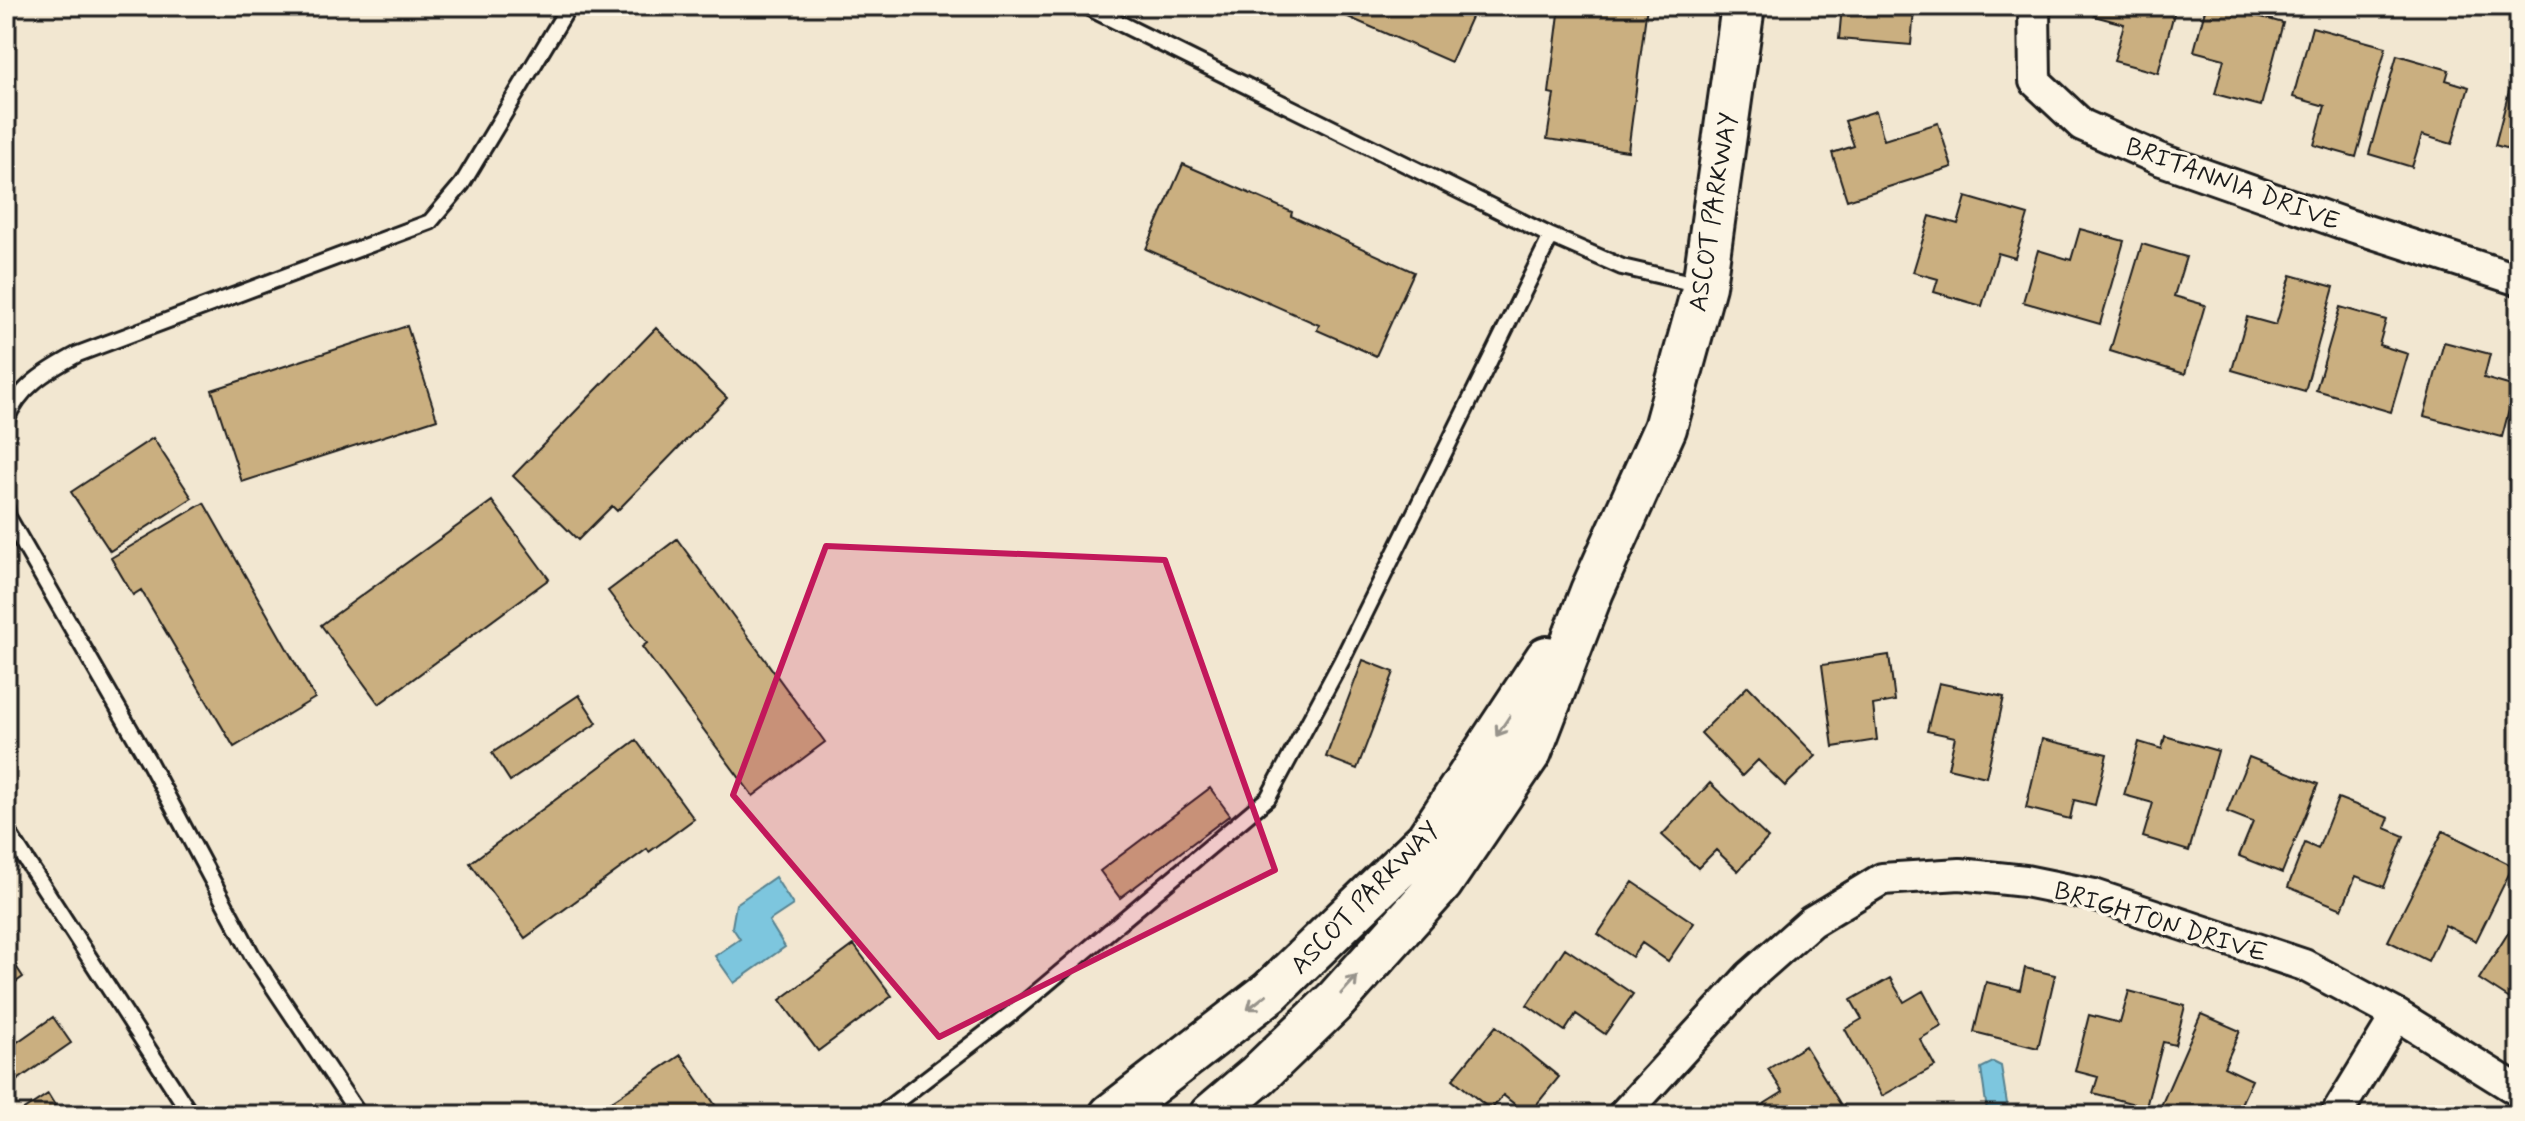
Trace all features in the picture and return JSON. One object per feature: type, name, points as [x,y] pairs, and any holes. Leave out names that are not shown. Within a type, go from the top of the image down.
[{"type":"street","name":"ASCOT PARKWAY","points":[[1211,1115],[1336,1000],[1441,883],[1530,752],[1592,591],[1665,428],[1704,286],[1743,6]]},
{"type":"street","name":"BRITANNIA DRIVE","points":[[2034,6],[2035,81],[2082,125],[2159,159],[2519,280]]},
{"type":"street","name":"ASCOT PARKWAY","points":[[1111,1115],[1270,992],[1427,840],[1592,591]]},
{"type":"street","name":"BRIGHTON DRIVE","points":[[1623,1115],[1750,976],[1811,922],[1882,879],[1960,874],[2025,881],[2094,895],[2304,965],[2397,1015],[2519,1091]]},
{"type":"street","points":[[2336,1115],[2397,1015]]},
{"type":"lane","points":[[6,421],[10,408],[41,374],[78,354],[430,222],[462,184],[569,6]]},
{"type":"lane","points":[[1085,6],[1551,236],[1622,267],[1704,286]]},
{"type":"lane","points":[[879,1115],[898,1110],[1268,798],[1342,660],[1551,236]]},
{"type":"lane","points":[[6,508],[8,517],[156,775],[252,955],[359,1115]]},
{"type":"lane","points":[[6,829],[191,1115]]},
{"type":"highlighted area","points":[[826,546],[1165,560],[1275,870],[939,1037],[733,795]]},
{"type":"water","points":[[775,877],[793,905],[769,921],[785,947],[734,983],[715,956],[740,939],[732,927],[736,904]]},
{"type":"water","points":[[1993,1062],[2001,1066],[2008,1110],[2006,1114],[1987,1111],[1981,1068]]},
{"type":"building","points":[[1323,6],[1476,6],[1451,62]]},
{"type":"building","points":[[1560,6],[1647,6],[1628,151],[1547,139],[1554,94],[1549,93]]},
{"type":"building","points":[[1842,6],[1954,6],[1953,14],[1914,10],[1911,45],[1839,39]]},
{"type":"building","points":[[2097,6],[2176,6],[2158,73],[2114,61],[2124,24],[2094,16]]},
{"type":"building","points":[[2206,6],[2222,6],[2283,23],[2261,106],[2215,94],[2224,59],[2194,51]]},
{"type":"building","points":[[2312,27],[2386,47],[2356,157],[2314,145],[2325,106],[2293,97]]},
{"type":"building","points":[[2397,55],[2449,70],[2446,80],[2469,87],[2452,144],[2422,135],[2412,167],[2369,154]]},
{"type":"building","points":[[2514,72],[2519,73],[2519,152],[2495,145]]},
{"type":"building","points":[[1876,111],[1884,140],[1938,123],[1952,167],[1847,200],[1832,153],[1854,146],[1845,121]]},
{"type":"building","points":[[1183,164],[1292,212],[1291,216],[1414,272],[1376,356],[1317,330],[1319,325],[1146,249]]},
{"type":"building","points":[[2519,173],[2519,208],[2511,206]]},
{"type":"building","points":[[1966,197],[2028,215],[2015,258],[1998,253],[1982,306],[1934,292],[1938,279],[1913,272],[1930,216],[1958,224]]},
{"type":"building","points":[[2080,229],[2124,241],[2100,324],[2023,302],[2038,250],[2071,260]]},
{"type":"building","points":[[2142,244],[2186,257],[2174,296],[2205,305],[2185,374],[2110,351]]},
{"type":"building","points":[[2291,275],[2334,287],[2305,391],[2232,370],[2247,317],[2276,325]]},
{"type":"building","points":[[2340,307],[2386,320],[2379,345],[2408,354],[2391,412],[2316,390]]},
{"type":"building","points":[[407,326],[437,419],[242,482],[212,390]]},
{"type":"building","points":[[656,328],[727,398],[617,511],[612,506],[578,540],[513,476]]},
{"type":"building","points":[[2444,342],[2490,354],[2484,378],[2515,387],[2502,437],[2424,416]]},
{"type":"building","points":[[153,438],[192,498],[110,551],[71,492]]},
{"type":"building","points":[[492,501],[549,579],[379,704],[321,625]]},
{"type":"building","points":[[204,503],[315,698],[234,747],[141,590],[133,595],[111,558]]},
{"type":"building","points":[[677,539],[825,742],[753,796],[642,647],[647,643],[608,591]]},
{"type":"building","points":[[1889,655],[1895,701],[1873,705],[1877,740],[1833,747],[1822,665]]},
{"type":"building","points":[[1363,660],[1394,672],[1357,769],[1326,757]]},
{"type":"building","points":[[1939,683],[2004,697],[1986,777],[1948,768],[1955,737],[1927,731]]},
{"type":"building","points":[[1748,686],[1816,756],[1785,786],[1758,760],[1742,776],[1701,733]]},
{"type":"building","points":[[579,695],[597,723],[510,781],[492,753]]},
{"type":"building","points":[[2165,736],[2218,751],[2189,851],[2143,837],[2153,803],[2124,795],[2139,742],[2162,749]]},
{"type":"building","points":[[2042,739],[2107,754],[2095,805],[2074,800],[2070,819],[2026,808]]},
{"type":"building","points":[[636,740],[694,819],[649,852],[647,849],[525,938],[470,863]]},
{"type":"building","points":[[2249,757],[2318,784],[2282,873],[2239,856],[2253,822],[2227,812]]},
{"type":"building","points":[[1710,783],[1768,838],[1738,871],[1716,850],[1698,868],[1662,835]]},
{"type":"building","points":[[1210,788],[1230,815],[1120,898],[1100,871]]},
{"type":"building","points":[[2338,798],[2389,818],[2385,828],[2404,836],[2384,887],[2356,876],[2342,909],[2288,887],[2305,843],[2318,849]]},
{"type":"building","points":[[2443,831],[2513,866],[2476,941],[2445,925],[2428,961],[2388,941]]},
{"type":"building","points":[[1633,882],[1694,923],[1668,961],[1642,943],[1632,957],[1598,934]]},
{"type":"building","points":[[2519,916],[2519,1005],[2479,979]]},
{"type":"building","points":[[854,945],[892,996],[818,1051],[780,1000]]},
{"type":"building","points":[[1565,948],[1633,994],[1605,1034],[1576,1014],[1565,1031],[1527,1005]]},
{"type":"building","points":[[6,951],[23,977],[6,989]]},
{"type":"building","points":[[2025,968],[2055,975],[2038,1048],[1974,1032],[1986,982],[2020,990]]},
{"type":"building","points":[[1890,978],[1904,1002],[1923,991],[1942,1026],[1920,1039],[1935,1066],[1882,1096],[1845,1029],[1862,1019],[1851,1000]]},
{"type":"building","points":[[2129,991],[2185,1006],[2175,1045],[2163,1042],[2146,1107],[2093,1093],[2098,1077],[2075,1071],[2089,1015],[2120,1023]]},
{"type":"building","points":[[2201,1014],[2240,1031],[2224,1067],[2252,1080],[2236,1115],[2157,1115]]},
{"type":"building","points":[[53,1017],[71,1043],[6,1088],[6,1050]]},
{"type":"building","points":[[1496,1026],[1559,1077],[1528,1115],[1503,1095],[1491,1110],[1453,1079]]},
{"type":"building","points":[[1805,1046],[1847,1115],[1764,1115],[1759,1107],[1783,1092],[1768,1069]]},
{"type":"building","points":[[681,1055],[722,1115],[591,1115]]},
{"type":"building","points":[[48,1094],[61,1115],[16,1115]]},
{"type":"building","points":[[1416,1105],[1440,1115],[1412,1115]]}]
